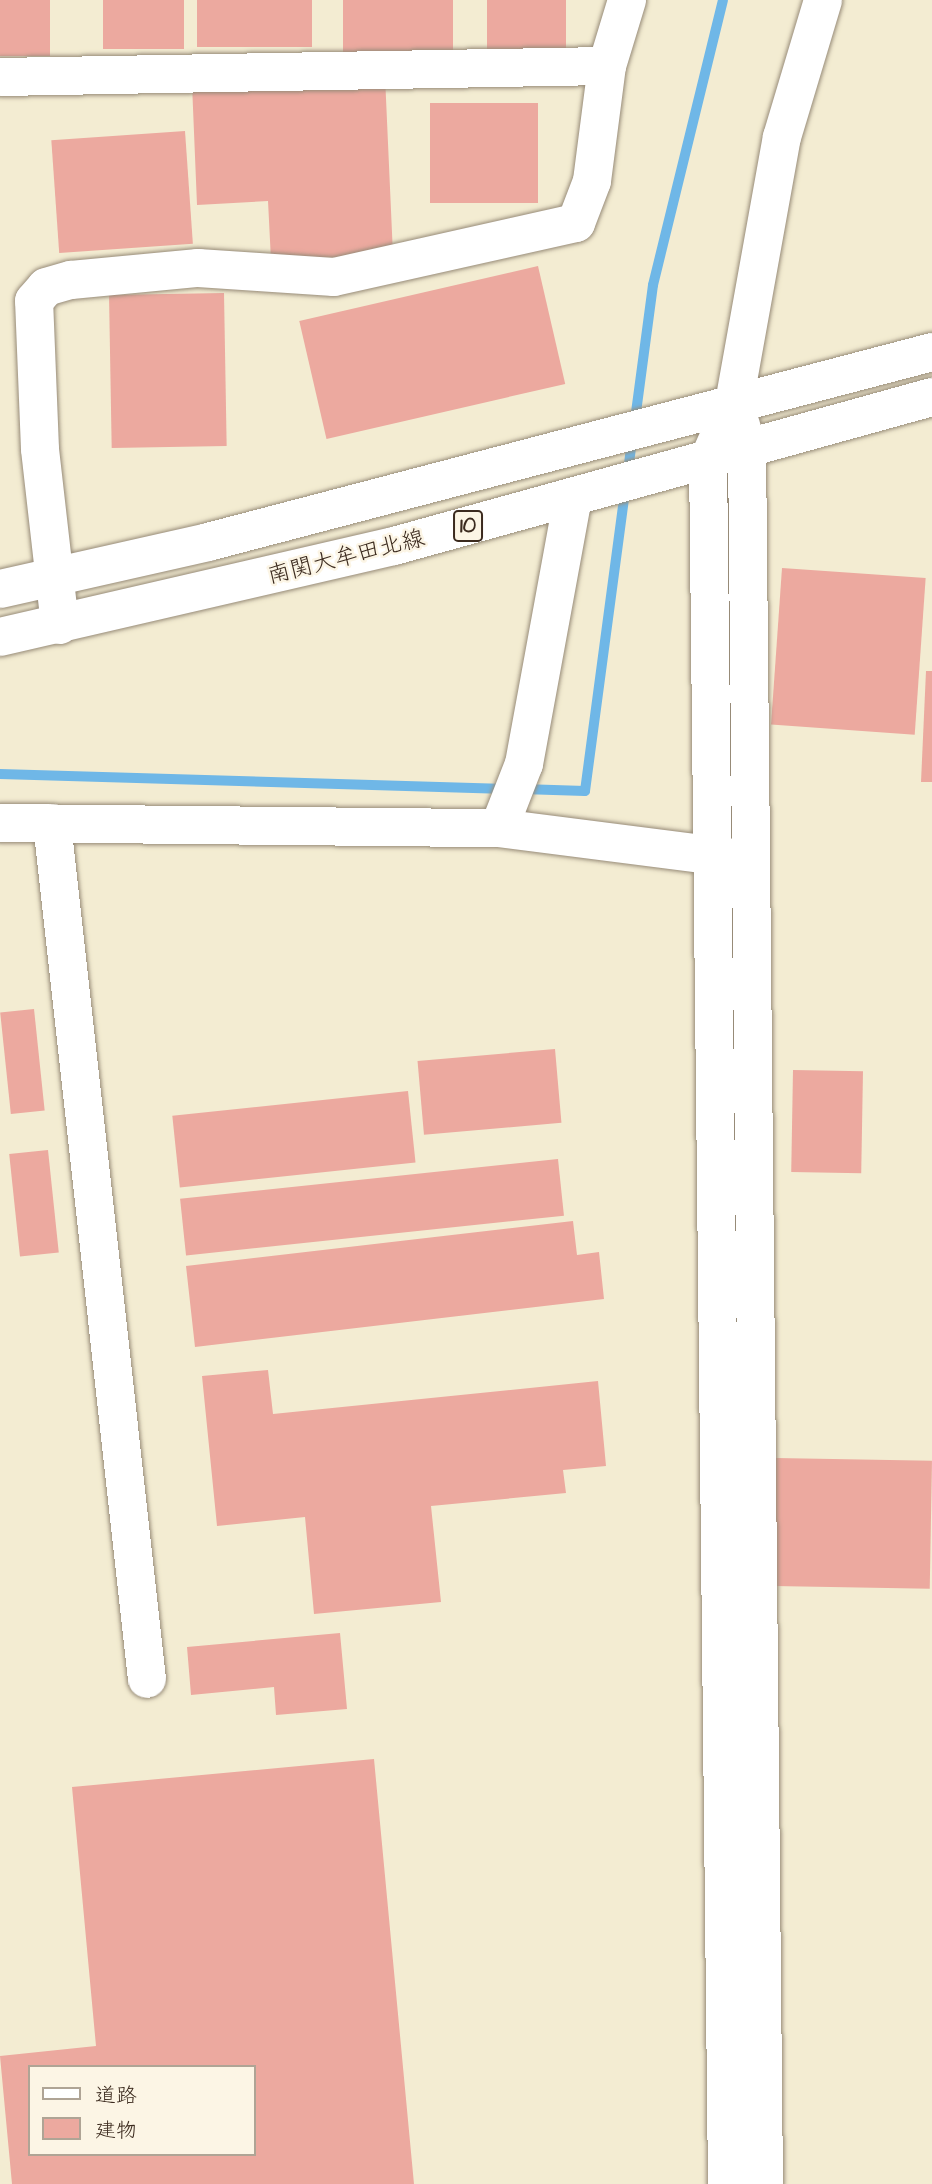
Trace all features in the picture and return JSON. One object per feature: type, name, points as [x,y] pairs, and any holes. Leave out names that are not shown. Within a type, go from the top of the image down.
[{"type":"street","points":[[60,625],[31,325],[34,301],[46,287],[71,279],[221,267],[334,277],[559,231],[576,223],[585,206],[607,66],[627,0]]},
{"type":"street","points":[[764,2184],[734,858],[708,461],[734,403],[782,137],[823,0]]},
{"type":"street","points":[[0,77],[607,66]]},
{"type":"street","name":"10","points":[[0,589],[55,580],[932,352]]},
{"type":"street","name":"南関大牟田北線","points":[[0,637],[60,625],[573,498],[708,461],[747,446],[932,397]]},
{"type":"street","points":[[727,2184],[734,858],[747,446],[734,403]]},
{"type":"street","points":[[499,828],[524,764],[573,498]]},
{"type":"street","points":[[0,823],[499,828],[734,858]]},
{"type":"street","points":[[52,823],[147,1679]]},
{"type":"building","points":[[0,0],[50,0],[50,56],[0,56]]},
{"type":"building","points":[[103,0],[184,0],[184,49],[103,49]]},
{"type":"building","points":[[197,0],[312,0],[312,47],[197,47]]},
{"type":"building","points":[[343,0],[453,0],[453,64],[343,64]]},
{"type":"building","points":[[487,0],[566,0],[566,57],[487,57]]},
{"type":"building","points":[[385,76],[393,255],[271,260],[268,201],[197,205],[192,84]]},
{"type":"building","points":[[430,103],[538,103],[538,203],[430,203]]},
{"type":"building","points":[[185,131],[193,244],[59,253],[51,140]]},
{"type":"building","points":[[538,266],[565,384],[326,439],[299,321]]},
{"type":"building","points":[[224,293],[227,446],[112,448],[109,295]]},
{"type":"building","points":[[782,568],[926,578],[915,735],[771,725]]},
{"type":"building","points":[[926,671],[932,671],[932,782],[921,782]]},
{"type":"building","points":[[34,1009],[45,1110],[11,1114],[0,1013]]},
{"type":"building","points":[[555,1049],[561,1123],[424,1135],[418,1061]]},
{"type":"building","points":[[793,1070],[863,1071],[861,1173],[791,1172]]},
{"type":"building","points":[[408,1091],[416,1163],[180,1187],[172,1116]]},
{"type":"building","points":[[48,1150],[59,1252],[20,1257],[9,1154]]},
{"type":"building","points":[[558,1159],[564,1216],[186,1255],[180,1199]]},
{"type":"building","points":[[573,1221],[577,1255],[599,1252],[604,1299],[195,1347],[186,1266]]},
{"type":"building","points":[[268,1370],[273,1414],[598,1381],[606,1466],[563,1470],[566,1493],[431,1506],[441,1602],[314,1614],[305,1517],[217,1526],[202,1376]]},
{"type":"building","points":[[776,1458],[932,1461],[930,1589],[774,1586]]},
{"type":"building","points":[[340,1633],[347,1709],[276,1715],[274,1687],[191,1695],[187,1647]]},
{"type":"building","points":[[374,1759],[414,2184],[12,2184],[0,2056],[96,2046],[72,1787]]},
{"type":"waterway","points":[[635,420],[653,285],[723,0]]},
{"type":"waterway","points":[[628,472],[632,439]]},
{"type":"waterway","points":[[522,789],[585,791],[625,491]]},
{"type":"waterway","points":[[0,774],[507,789]]}]
